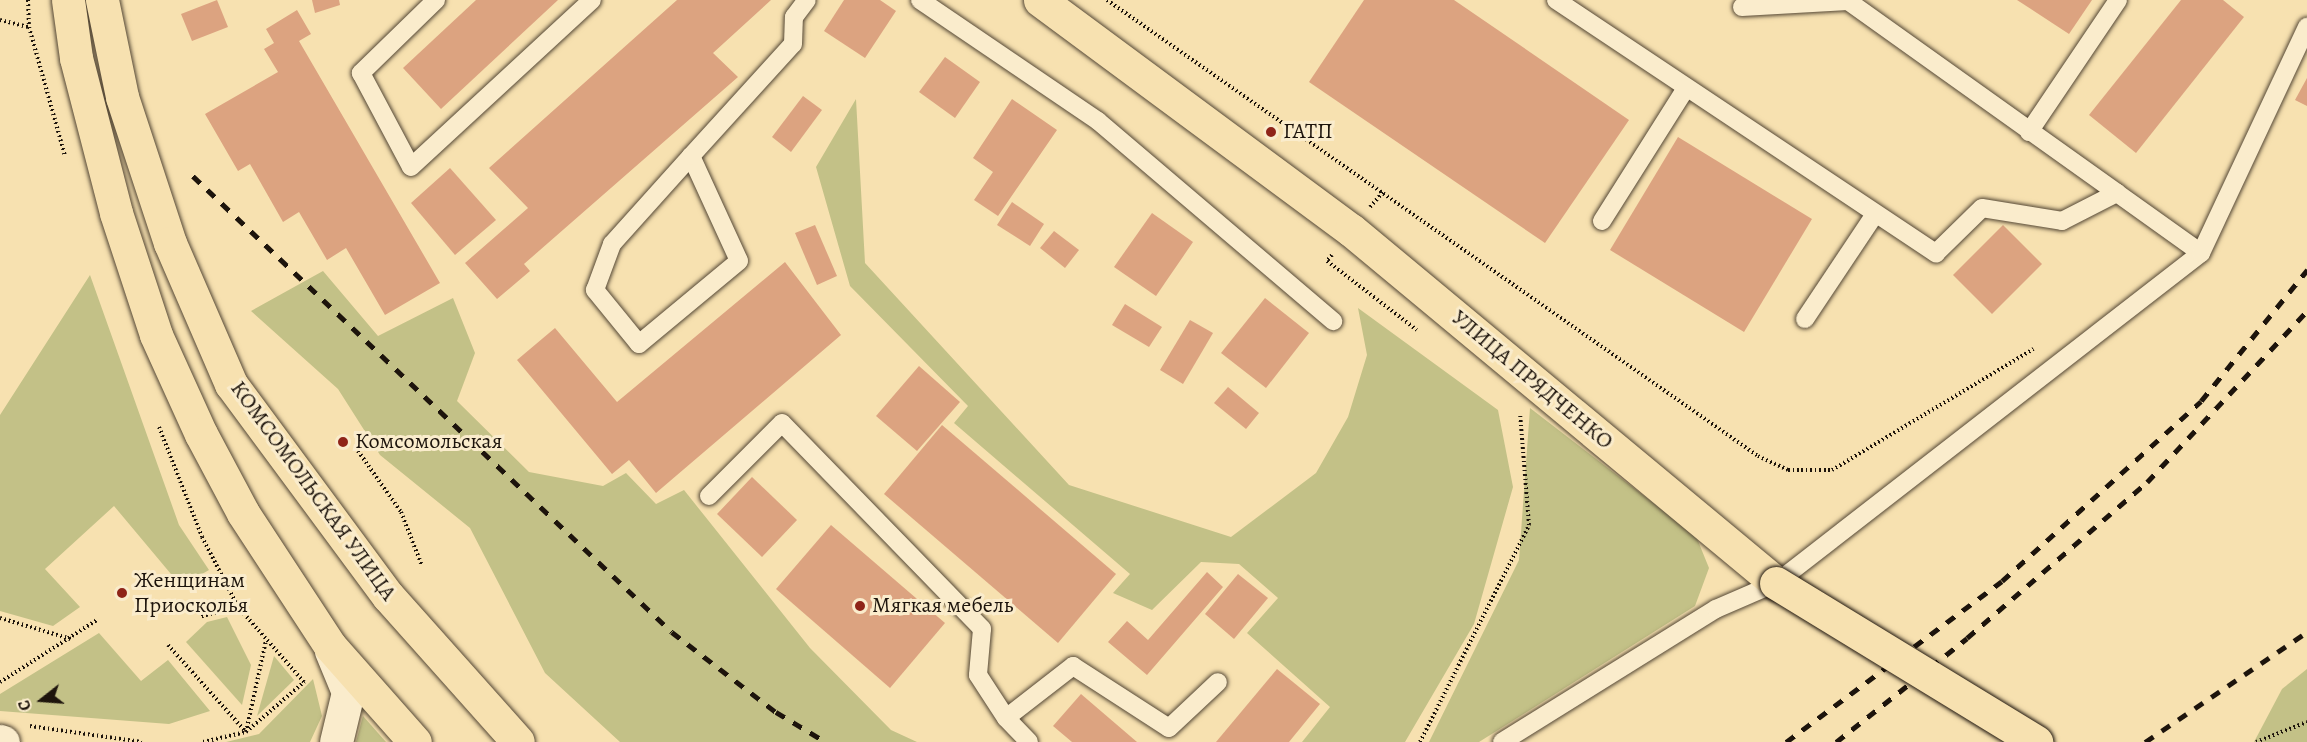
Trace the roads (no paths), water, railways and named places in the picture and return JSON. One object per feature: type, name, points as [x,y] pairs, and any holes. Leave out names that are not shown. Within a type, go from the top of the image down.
[{"type":"main road","points":[[68,0],[76,58],[116,213],[156,335],[243,513],[330,646],[416,742]]},
{"type":"main road","name":"КОМСОМОЛЬСКАЯ УЛИЦА","points":[[102,0],[122,97],[170,243],[231,384],[388,596],[518,742]]},
{"type":"main road","name":"УЛИЦА ПРЯДЧЕНКО","points":[[1040,0],[1351,230],[1776,583],[2036,742]]},
{"type":"main road","points":[[330,646],[348,692],[336,742]]},
{"type":"lane","points":[[436,0],[361,73],[411,166],[592,0]]},
{"type":"lane","points":[[692,156],[739,261],[639,344],[594,290],[612,244],[793,44],[794,17],[807,0]]},
{"type":"lane","points":[[920,0],[1098,121],[1333,321]]},
{"type":"lane","points":[[1556,0],[1936,253],[1982,208],[2062,221],[2118,194]]},
{"type":"lane","points":[[2030,132],[2118,0]]},
{"type":"lane","points":[[1742,7],[1848,1],[2201,253]]},
{"type":"lane","points":[[1502,742],[1716,609],[1776,583],[2201,253],[2307,27]]},
{"type":"lane","points":[[1602,221],[1686,88]]},
{"type":"lane","points":[[1805,319],[1875,214]]},
{"type":"lane","points":[[709,495],[782,423],[982,629],[978,675],[1006,718],[1029,742]]},
{"type":"lane","points":[[1006,718],[1073,666],[1169,728],[1218,682]]},
{"type":"railway","points":[[193,176],[672,632],[776,712],[826,742]]},
{"type":"railway","points":[[1786,742],[2002,581],[2201,401],[2307,270]]},
{"type":"railway","points":[[1836,742],[1967,638],[2147,482],[2307,311]]},
{"type":"railway","points":[[2145,742],[2307,632]]},
{"type":"place","name":"ГАТП","points":[[1271,132]]},
{"type":"place","name":"Комсомольская","points":[[343,442]]},
{"type":"place","name":"Женщинам Приосколья","points":[[122,593]]},
{"type":"place","name":"Мягкая мебель","points":[[860,606]]}]
